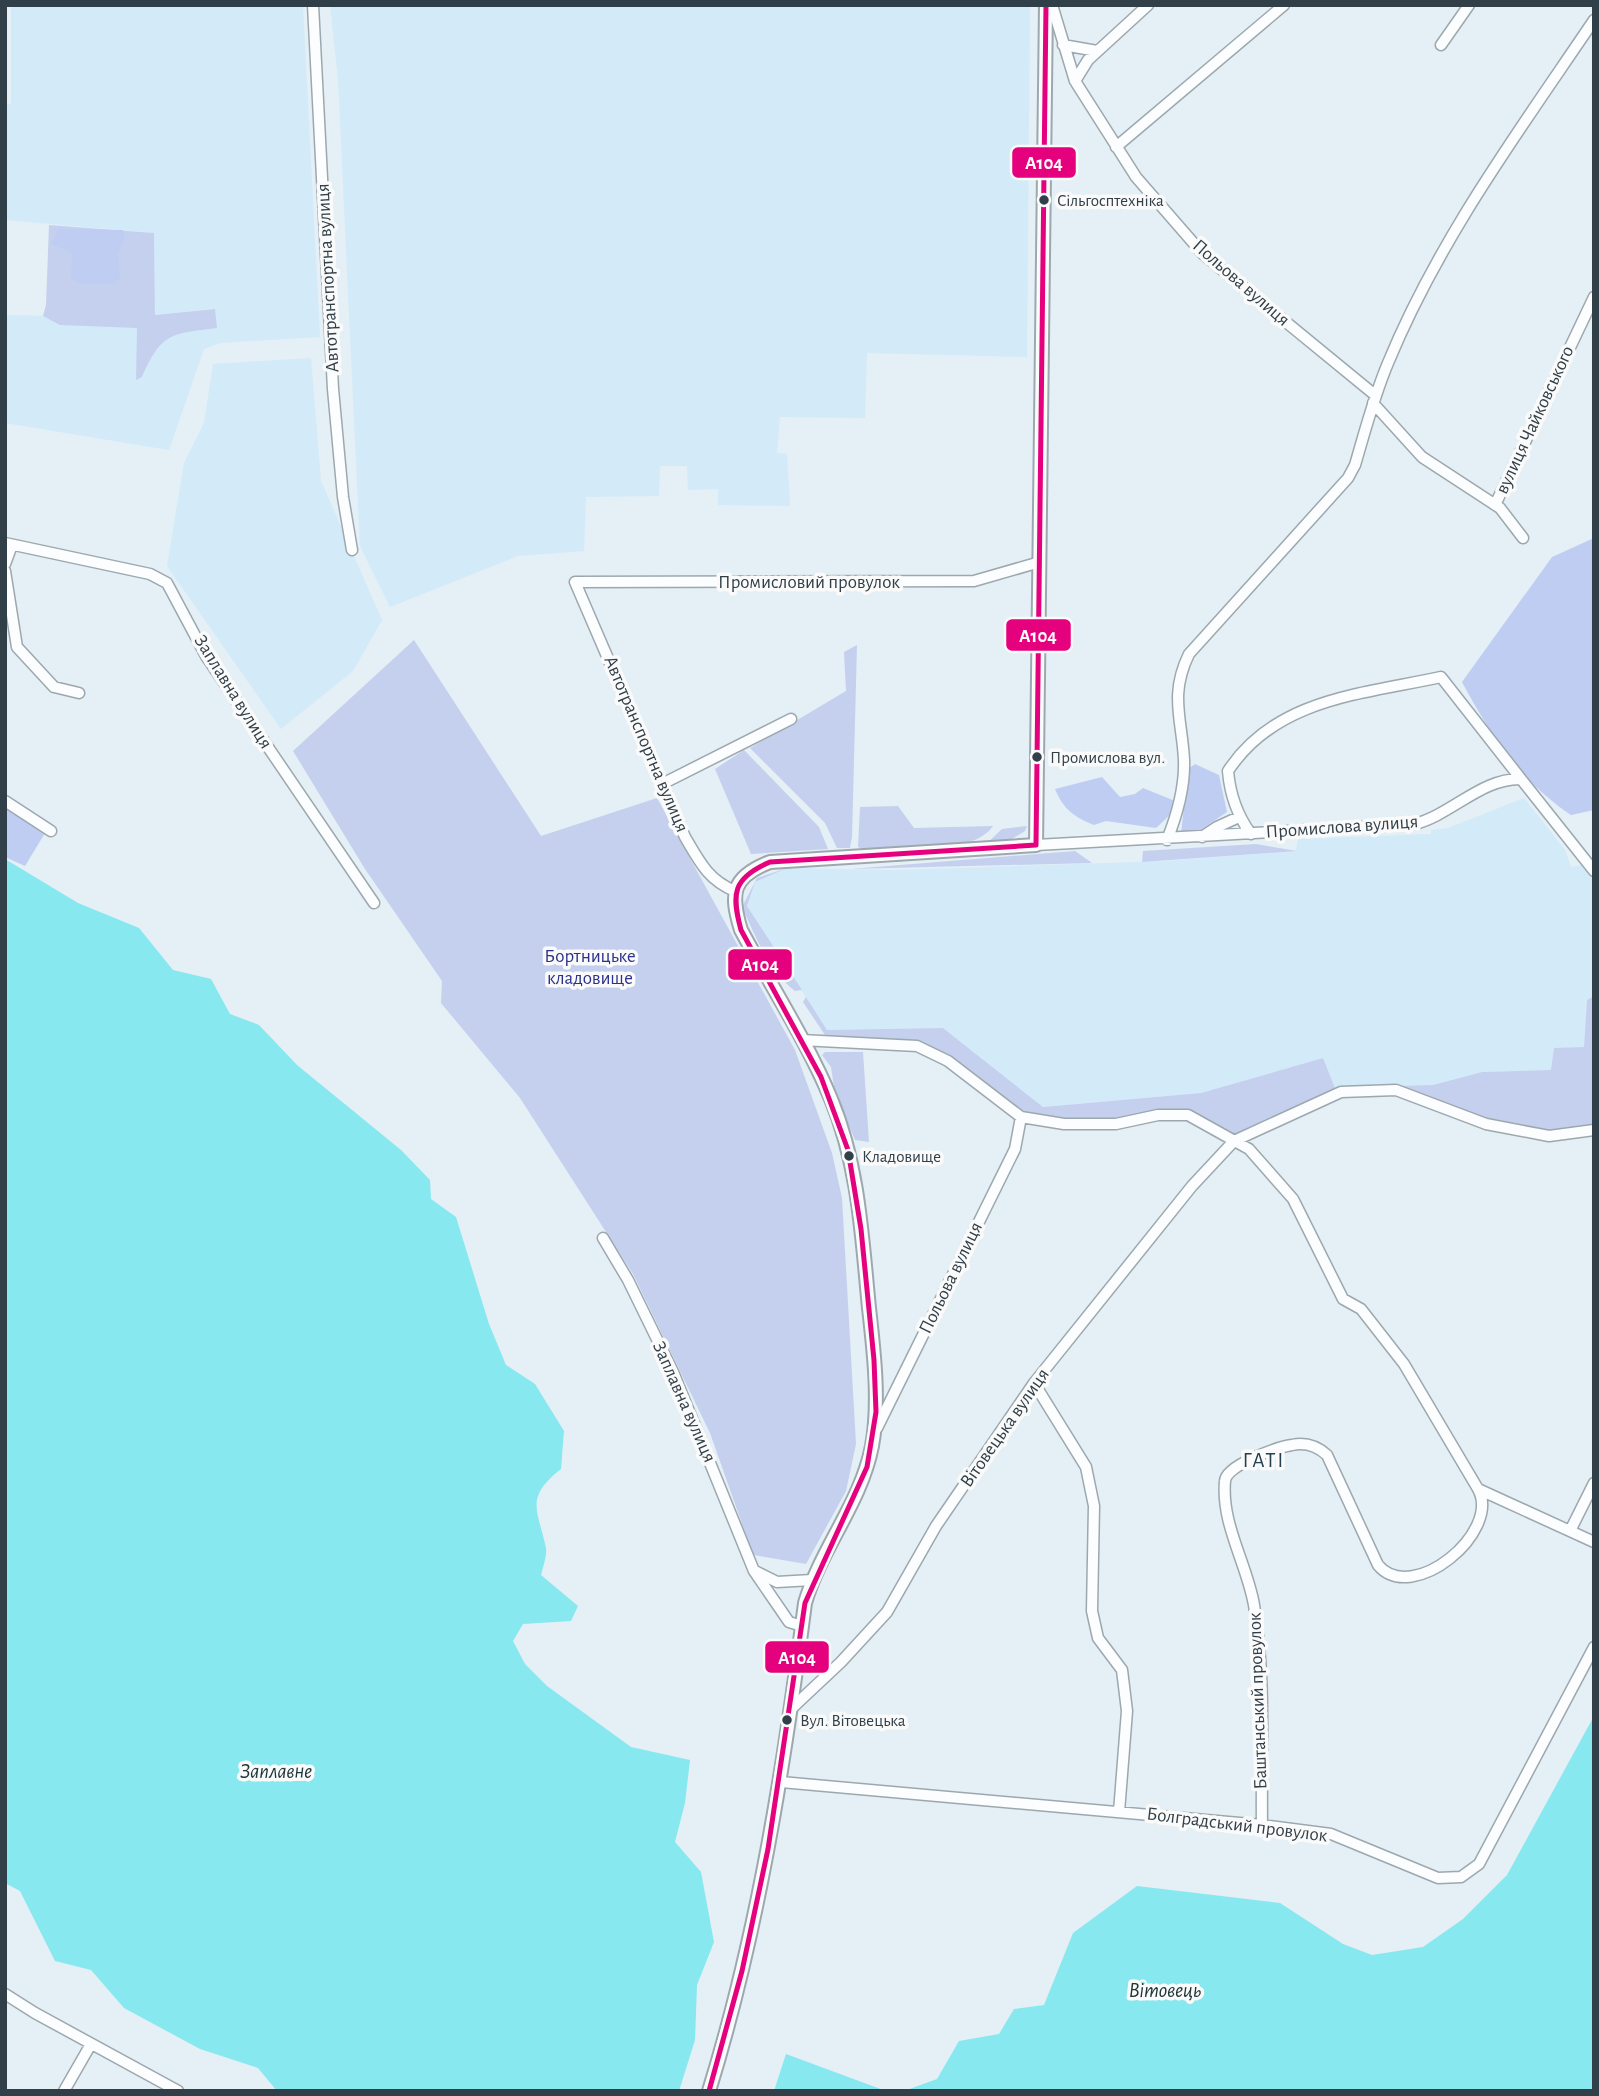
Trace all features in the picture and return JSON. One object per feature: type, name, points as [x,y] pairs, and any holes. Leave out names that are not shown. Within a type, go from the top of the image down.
[{"type":"street","name":"Автотранспортна вулиця","points":[[313,5],[333,389],[343,498],[352,550]]},
{"type":"street","points":[[1036,845],[1046,5]]},
{"type":"street","name":"Польова вулиця","points":[[1052,5],[1075,81],[1136,177],[1203,254],[1374,399],[1422,457],[1447,476],[1495,505],[1522,538]]},
{"type":"street","points":[[1075,81],[1097,51],[1148,5]]},
{"type":"street","points":[[1116,147],[1284,5]]},
{"type":"street","points":[[1441,45],[1469,5]]},
{"type":"street","points":[[1167,840],[1177,813],[1183,774],[1176,695],[1179,674],[1203,637],[1343,485],[1355,465],[1388,361],[1452,234],[1497,161],[1594,20]]},
{"type":"street","points":[[1063,45],[1097,51]]},
{"type":"street","name":"вулиця Чайковського","points":[[1495,505],[1594,298]]},
{"type":"street","points":[[5,564],[9,544]]},
{"type":"street","name":"Заплавна вулиця","points":[[9,544],[150,574],[167,583],[206,656],[374,902]]},
{"type":"street","name":"Промисловий провулок","points":[[575,582],[974,582],[1040,562]]},
{"type":"street","points":[[5,571],[17,647],[26,660],[54,687],[79,693]]},
{"type":"street","name":"Автотранспортна вулиця","points":[[575,582],[664,783],[685,837],[702,867],[716,883],[735,891]]},
{"type":"street","points":[[1251,834],[1239,817],[1228,771],[1244,750],[1289,715],[1314,704],[1441,677],[1594,871]]},
{"type":"street","points":[[664,783],[791,719]]},
{"type":"street","name":"Промислова вулиця","points":[[735,891],[753,869],[770,862],[1415,824],[1440,814],[1502,779],[1521,779]]},
{"type":"street","points":[[5,801],[51,831]]},
{"type":"street","points":[[1202,837],[1239,817]]},
{"type":"street","points":[[709,2091],[730,2022],[781,1782],[802,1626],[812,1580],[849,1509],[863,1475],[873,1435],[872,1332],[859,1202],[831,1099],[741,930],[733,903],[735,891]]},
{"type":"street","points":[[801,1040],[917,1046],[947,1061],[1021,1117],[1063,1124],[1116,1124],[1158,1115],[1188,1115],[1249,1149],[1293,1199],[1343,1299],[1361,1309],[1404,1364],[1478,1489],[1594,1542]]},
{"type":"street","name":"Вітовецька вулиця","points":[[792,1708],[841,1662],[887,1612],[936,1526],[1034,1383],[1192,1186],[1234,1141],[1341,1092],[1396,1090],[1486,1124],[1549,1136],[1594,1130]]},
{"type":"street","name":"Польова вулиця","points":[[873,1435],[1015,1149],[1021,1117]]},
{"type":"street","name":"Заплавна вулиця","points":[[603,1238],[628,1280],[673,1372],[754,1571],[789,1622],[802,1626]]},
{"type":"street","points":[[1034,1383],[1086,1467],[1094,1506],[1092,1611],[1098,1638],[1122,1670],[1127,1711],[1119,1812]]},
{"type":"street","name":"Баштанський провулок","points":[[1262,1825],[1254,1604],[1230,1525],[1224,1481],[1227,1472],[1235,1466],[1292,1445],[1319,1448],[1326,1455],[1378,1565],[1386,1575],[1395,1578],[1405,1578],[1459,1555],[1480,1516],[1482,1497],[1478,1489]]},
{"type":"street","points":[[1570,1531],[1594,1483]]},
{"type":"street","points":[[754,1571],[777,1582],[812,1580]]},
{"type":"street","name":"Болградський провулок","points":[[781,1782],[1262,1825],[1331,1834],[1438,1878],[1461,1877],[1479,1864],[1594,1647]]},
{"type":"street","points":[[5,1994],[178,2091]]},
{"type":"street","points":[[64,2091],[91,2044]]},
{"type":"shaded area","points":[[11,5],[303,5],[320,337],[220,343],[204,349],[169,450],[5,423],[5,315],[216,320],[214,309],[155,315],[154,233],[5,220],[5,105],[11,104]]},
{"type":"shaded area","points":[[330,5],[1030,5],[1027,357],[867,353],[865,418],[780,417],[777,453],[787,454],[790,506],[718,505],[718,489],[688,490],[687,466],[660,466],[659,496],[586,497],[584,551],[518,556],[390,607],[360,546],[338,79]]},
{"type":"shaded area","points":[[58,229],[123,230],[125,238],[118,253],[120,278],[113,284],[83,284],[71,279],[72,253],[51,244]]},
{"type":"shaded area","points":[[311,358],[321,481],[382,620],[353,671],[281,729],[167,566],[184,463],[204,423],[213,364]]},
{"type":"shaded area","points":[[1594,538],[1594,810],[1571,815],[1521,772],[1495,738],[1462,682],[1552,557]]},
{"type":"shaded area","points":[[1195,764],[1219,775],[1227,812],[1196,833],[1181,834],[1188,769]]},
{"type":"shaded area","points":[[1102,777],[1120,797],[1135,794],[1143,788],[1175,801],[1172,813],[1156,828],[1106,821],[1094,825],[1070,812],[1055,789]]},
{"type":"shaded area","points":[[1524,798],[1565,850],[1571,867],[1581,865],[1594,881],[1594,996],[1587,1000],[1584,1047],[1551,1070],[1482,1072],[1433,1085],[1335,1088],[1323,1058],[1201,1093],[1043,1107],[943,1028],[827,1030],[747,906],[755,882],[787,868],[894,870],[1166,861],[1296,851],[1298,839],[1431,834],[1431,830],[1448,828]]},
{"type":"shaded area","points":[[5,807],[45,833],[25,866],[5,857]]},
{"type":"green space","points":[[49,225],[154,233],[155,315],[215,309],[217,328],[170,338],[156,351],[142,377],[136,380],[137,328],[60,325],[43,316],[46,305]]},
{"type":"green space","name":"Бортницьке кладовище","points":[[414,640],[541,836],[657,798],[795,1050],[832,1153],[842,1198],[856,1444],[846,1491],[806,1564],[753,1555],[710,1433],[633,1274],[520,1098],[441,1003],[442,981],[365,869],[293,751]]},
{"type":"green space","points":[[857,645],[852,837],[850,848],[837,848],[825,823],[750,748],[846,691],[844,652]]},
{"type":"green space","points":[[744,750],[819,827],[828,849],[751,854],[715,769]]},
{"type":"green space","points":[[898,806],[914,828],[993,826],[983,836],[953,847],[867,851],[858,847],[860,807]]},
{"type":"green space","points":[[1027,826],[1025,831],[1010,840],[983,847],[1002,829]]},
{"type":"green space","points":[[1256,844],[1297,851],[1142,862],[1143,851]]},
{"type":"green space","points":[[1075,851],[1092,863],[851,869]]},
{"type":"green space","points":[[787,868],[755,882],[747,906],[802,990],[795,991],[770,963],[742,907],[757,878]]},
{"type":"green space","points":[[1594,996],[1594,1127],[1568,1131],[1543,1130],[1494,1122],[1398,1086],[1433,1085],[1482,1072],[1551,1070],[1554,1048],[1584,1047],[1587,1000]]},
{"type":"green space","points":[[806,997],[827,1030],[943,1028],[1043,1107],[1201,1093],[1323,1058],[1335,1088],[1236,1136],[1176,1109],[1115,1121],[1068,1121],[1041,1117],[1013,1107],[918,1043],[827,1038],[803,1002]]},
{"type":"green space","points":[[825,1052],[863,1052],[869,1142],[855,1140],[835,1093],[831,1067],[822,1055]]},
{"type":"water","name":"Заплавне","points":[[5,859],[78,903],[139,928],[173,970],[211,979],[230,1014],[259,1025],[297,1065],[401,1150],[430,1180],[431,1199],[456,1217],[489,1324],[506,1365],[535,1384],[564,1431],[561,1469],[549,1479],[538,1497],[537,1514],[546,1548],[541,1575],[578,1606],[571,1621],[523,1624],[513,1641],[525,1664],[547,1686],[631,1747],[690,1760],[685,1803],[675,1842],[701,1872],[714,1942],[697,1985],[695,2040],[679,2091],[277,2091],[258,2068],[200,2049],[124,2008],[91,1970],[55,1961],[20,1891],[5,1883]]},
{"type":"water","name":"Вітовець","points":[[1594,1716],[1594,2091],[904,2091],[937,2079],[959,2041],[999,2034],[1014,2009],[1044,2005],[1073,1933],[1137,1886],[1280,1903],[1343,1944],[1372,1955],[1423,1947],[1463,1919],[1507,1875]]},
{"type":"water","points":[[786,2054],[886,2091],[774,2091]]},
{"type":"transit line","name":"А104","points":[[1036,845],[1046,5]]},
{"type":"transit line","name":"А104","points":[[709,2091],[742,1971],[768,1849],[805,1603],[867,1467],[876,1412],[874,1360],[861,1229],[848,1150],[821,1077],[741,930],[736,906],[738,888],[748,874],[770,862],[1036,845]]},
{"type":"place","name":"Сільгосптехніка","points":[[1044,200]]},
{"type":"place","name":"Промислова вул.","points":[[1037,757]]},
{"type":"place","name":"Кладовище","points":[[849,1156]]},
{"type":"place","name":"Вул. Вітовецька","points":[[787,1720]]},
{"type":"district","name":"ГАТІ","points":[[1264,1460]]}]
